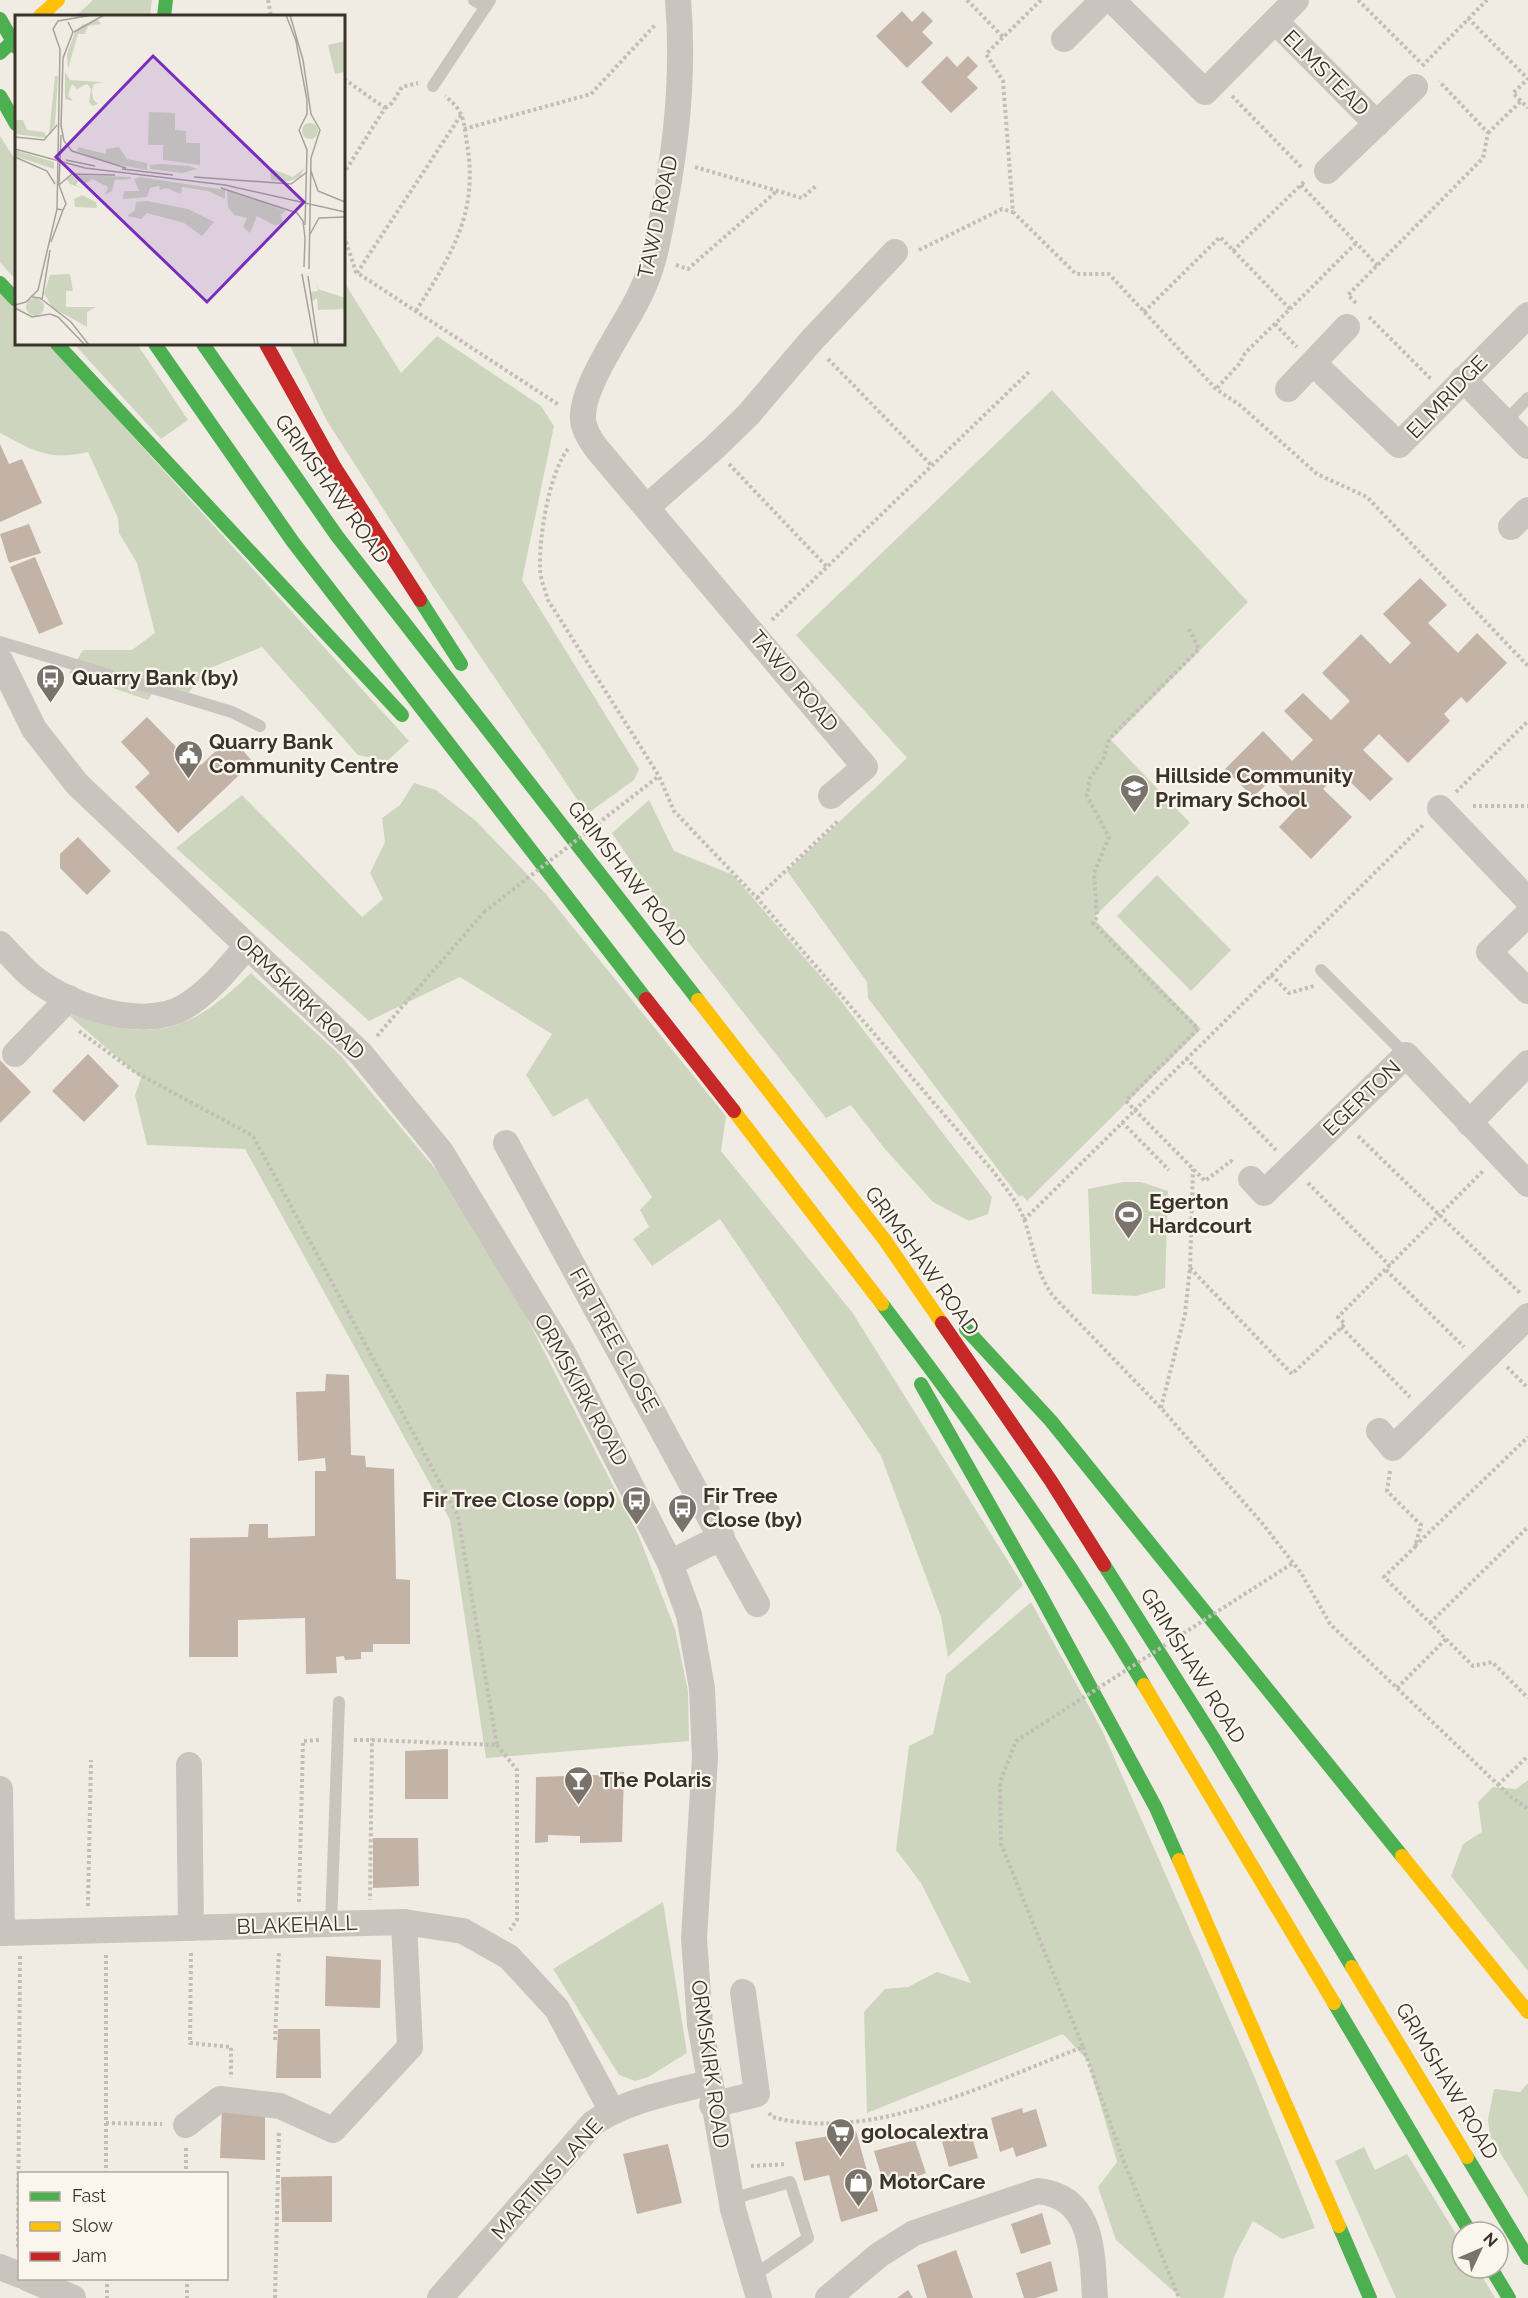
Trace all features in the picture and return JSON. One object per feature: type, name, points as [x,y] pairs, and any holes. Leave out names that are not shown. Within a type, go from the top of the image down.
[{"type":"main road","points":[[41,15],[58,0]]},
{"type":"main road","points":[[164,15],[166,0]]},
{"type":"main road","points":[[0,19],[15,45]]},
{"type":"main road","points":[[0,53],[15,39]]},
{"type":"main road","points":[[0,96],[15,122]]},
{"type":"main road","points":[[0,283],[15,299]]},
{"type":"main road","points":[[58,345],[412,726]]},
{"type":"main road","points":[[156,345],[293,542],[965,1414],[1058,1549],[1120,1646],[1463,2220]]},
{"type":"main road","name":"GRIMSHAW ROAD","points":[[204,345],[336,536],[884,1239],[1051,1481],[1202,1719],[1528,2258]]},
{"type":"main road","points":[[267,345],[281,374],[352,494],[466,672]]},
{"type":"main road","points":[[491,711],[567,830]]},
{"type":"main road","points":[[437,752],[534,857]]},
{"type":"main road","points":[[884,1239],[1051,1421],[1528,2012]]},
{"type":"main road","points":[[849,1261],[1035,1584],[1156,1808],[1370,2298]]},
{"type":"main road","points":[[1498,2280],[1509,2298]]},
{"type":"street","points":[[1064,39],[1103,0]]},
{"type":"street","points":[[1112,0],[1205,92],[1217,80]]},
{"type":"street","name":"ELMSTEAD","points":[[1217,80],[1296,0]]},
{"type":"street","name":"TAWD ROAD","points":[[670,9],[681,42],[672,160],[654,259],[643,289],[594,381],[583,421],[597,449],[865,767],[831,796]]},
{"type":"street","name":"ELMSTEAD","points":[[1275,21],[1377,124]]},
{"type":"street","name":"ELMSTEAD","points":[[1327,171],[1377,124],[1419,76]]},
{"type":"street","points":[[647,507],[714,448],[748,414],[811,341],[895,252]]},
{"type":"street","name":"ELMRIDGE","points":[[1313,363],[1399,446],[1528,315]]},
{"type":"street","points":[[1288,389],[1347,327]]},
{"type":"street","points":[[1464,379],[1528,446]]},
{"type":"street","name":"ORMSKIRK ROAD","points":[[0,660],[34,729],[77,784],[361,1054],[441,1152],[562,1351],[670,1563],[689,1615],[702,1688],[705,1758],[694,1938],[700,2024],[710,2094],[732,2199],[755,2288]]},
{"type":"street","points":[[1441,807],[1528,900]]},
{"type":"street","points":[[1528,914],[1489,952],[1528,991]]},
{"type":"street","points":[[0,944],[62,1005],[90,1008],[125,1016],[156,1015],[182,1009],[206,992],[247,946]]},
{"type":"street","points":[[15,1054],[62,1005]]},
{"type":"street","name":"EGERTON","points":[[1251,1179],[1264,1193],[1406,1055],[1528,1184]]},
{"type":"street","points":[[1469,1123],[1528,1063]]},
{"type":"street","name":"FIR TREE CLOSE","points":[[506,1143],[757,1604]]},
{"type":"street","points":[[1386,1439],[1427,1415],[1528,1317]]},
{"type":"street","points":[[670,1563],[722,1537]]},
{"type":"street","points":[[189,1765],[191,1928]]},
{"type":"street","points":[[0,1789],[7,1933]]},
{"type":"street","points":[[186,2125],[220,2099],[280,2106],[333,2130],[410,2047],[404,1922]]},
{"type":"street","name":"BLAKEHALL","points":[[7,1933],[404,1922],[463,1931],[509,1958],[557,2009],[612,2110]]},
{"type":"street","points":[[743,1992],[757,2094]]},
{"type":"street","name":"MARTINS LANE","points":[[441,2298],[593,2123],[612,2110],[643,2099],[710,2094],[757,2094]]},
{"type":"street","points":[[828,2298],[879,2255],[914,2233],[1038,2191],[1054,2193],[1070,2201],[1082,2216],[1092,2252],[1095,2298]]},
{"type":"street","points":[[30,2280],[73,2298]]},
{"type":"lane","points":[[433,86],[488,4],[474,0]]},
{"type":"lane","points":[[1505,422],[1528,398]]},
{"type":"lane","points":[[0,642],[232,712],[260,726]]},
{"type":"lane","points":[[1321,970],[1406,1055]]},
{"type":"lane","points":[[331,1924],[339,1702]]},
{"type":"lane","points":[[732,2199],[790,2182],[808,2238],[755,2288]]},
{"type":"path","points":[[268,0],[271,15]]},
{"type":"path","points":[[967,0],[1003,37]]},
{"type":"path","points":[[1013,212],[1003,81],[986,54],[1041,0]]},
{"type":"path","points":[[1358,0],[1419,76],[1488,133]]},
{"type":"path","points":[[1419,76],[1468,18],[1487,0]]},
{"type":"path","points":[[464,129],[591,94],[670,9]]},
{"type":"path","points":[[1468,18],[1528,79],[1513,93],[1528,108]]},
{"type":"path","points":[[345,80],[385,108]]},
{"type":"path","points":[[1217,80],[1310,176],[1233,251]]},
{"type":"path","points":[[345,171],[385,108],[392,103],[402,87],[419,83],[430,90],[433,86],[459,108],[471,177],[467,212],[454,247],[416,311]]},
{"type":"path","points":[[1433,381],[1348,296],[1483,158],[1488,133],[1521,101]]},
{"type":"path","points":[[357,273],[462,115]]},
{"type":"path","points":[[672,160],[802,198],[817,185]]},
{"type":"path","points":[[1301,185],[1378,266]]},
{"type":"path","points":[[654,259],[688,269],[777,191]]},
{"type":"path","points":[[895,252],[925,249],[1002,209],[1013,212],[1076,274],[1109,274],[1216,389],[1241,406],[1317,474],[1367,497],[1528,666]]},
{"type":"path","points":[[1144,312],[1220,237],[1290,309]]},
{"type":"path","points":[[345,239],[357,273],[567,411]]},
{"type":"path","points":[[1216,389],[1240,363],[1245,352],[1356,243]]},
{"type":"path","points":[[811,341],[932,466]]},
{"type":"path","points":[[756,635],[1030,371]]},
{"type":"path","points":[[569,439],[569,447],[558,461],[541,542],[540,570],[548,600],[660,776],[674,810],[757,898],[992,1170],[1024,1220],[1034,1262],[1053,1296],[1161,1408],[1262,1523],[1293,1563],[1330,1624],[1498,1785],[1528,1809]]},
{"type":"path","points":[[569,447],[597,449]]},
{"type":"path","points":[[714,448],[827,567]]},
{"type":"path","points":[[1189,629],[1199,649],[1109,739],[1103,760],[1090,778],[1087,796],[1109,837],[1094,873],[1097,916],[1093,923],[1198,1029],[1126,1101],[1205,1181],[1231,1161],[1251,1179]]},
{"type":"path","points":[[1024,1220],[1528,721]]},
{"type":"path","points":[[361,1054],[484,912],[660,776]]},
{"type":"path","points":[[757,898],[847,813],[831,796]]},
{"type":"path","points":[[1441,807],[1528,806]]},
{"type":"path","points":[[1271,975],[1289,993],[1332,980]]},
{"type":"path","points":[[62,1005],[135,1072],[253,1136],[458,1516],[497,1745],[517,1770],[517,1920],[496,1950]]},
{"type":"path","points":[[1341,1119],[1528,1300]]},
{"type":"path","points":[[1122,1122],[1169,1170]]},
{"type":"path","points":[[1190,1268],[1292,1374],[1344,1324],[1338,1317],[1500,1155]]},
{"type":"path","points":[[1161,1408],[1185,1314],[1190,1268],[1193,1169]]},
{"type":"path","points":[[1386,1269],[1481,1363]]},
{"type":"path","points":[[1341,1327],[1427,1415]]},
{"type":"path","points":[[1528,1437],[1384,1577],[1473,1666],[1492,1662],[1528,1698]]},
{"type":"path","points":[[1386,1439],[1388,1491],[1421,1525],[1415,1547]]},
{"type":"path","points":[[1430,1623],[1528,1527]]},
{"type":"path","points":[[1179,2298],[1127,2170],[1083,2047],[1000,1844],[1000,1782],[1016,1741],[1293,1563]]},
{"type":"path","points":[[1397,1688],[1446,1639]]},
{"type":"path","points":[[275,2040],[290,1925],[303,1741],[372,1740],[497,1745]]},
{"type":"path","points":[[370,1923],[372,1740]]},
{"type":"path","points":[[1498,1785],[1528,1756]]},
{"type":"path","points":[[91,1760],[106,2172]]},
{"type":"path","points":[[191,1928],[190,2043],[231,2047],[231,2085]]},
{"type":"path","points":[[7,1933],[16,2274]]},
{"type":"path","points":[[757,2094],[772,2117],[796,2124],[850,2124],[938,2102],[1083,2047]]},
{"type":"path","points":[[275,2298],[280,2106]]},
{"type":"path","points":[[106,2123],[186,2125]]},
{"type":"path","points":[[726,2168],[786,2162]]},
{"type":"path","points":[[107,2280],[107,2298]]},
{"type":"path","points":[[187,2280],[187,2298]]},
{"type":"green space","points":[[93,0],[152,0],[150,15],[77,15]]},
{"type":"green space","points":[[0,136],[15,159],[15,279],[0,262]]},
{"type":"green space","points":[[345,284],[401,373],[437,336],[541,406],[554,426],[522,580],[639,769],[634,780],[587,814],[432,585],[327,421],[289,345],[345,345]]},
{"type":"green space","points":[[0,290],[15,307],[15,345],[50,345],[409,741],[387,761],[358,755],[262,647],[210,668],[189,692],[158,685],[148,700],[69,673],[83,650],[132,650],[155,633],[137,563],[119,533],[118,518],[88,452],[74,455],[42,453],[0,433]]},
{"type":"green space","points":[[75,345],[138,345],[188,420],[161,439]]},
{"type":"green space","name":"Hillside Community Primary School","points":[[1052,390],[1248,602],[1111,740],[1190,823],[1093,918],[1201,1029],[1027,1201],[1022,1195],[1019,1197],[868,998],[867,982],[787,871],[907,758],[796,635]]},
{"type":"green space","points":[[414,783],[436,790],[476,821],[546,894],[726,1116],[721,1151],[852,1312],[1023,1585],[948,1657],[941,1617],[881,1456],[720,1219],[652,1266],[633,1239],[649,1227],[640,1210],[652,1197],[587,1098],[553,1117],[526,1075],[552,1034],[460,977],[369,1021],[176,848],[242,795],[362,917],[383,899],[370,873],[385,842],[382,818],[400,805]]},
{"type":"green space","points":[[649,800],[674,851],[733,875],[835,993],[992,1197],[988,1214],[969,1221],[933,1202],[885,1149],[851,1105],[826,1118],[670,919],[612,833]]},
{"type":"green space","points":[[1157,875],[1231,950],[1191,991],[1117,916]]},
{"type":"green space","points":[[251,973],[340,1055],[444,1179],[516,1297],[638,1534],[675,1629],[688,1691],[689,1741],[486,1758],[450,1520],[245,1149],[147,1145],[135,1095],[141,1078],[66,1013],[130,1029],[156,1029],[172,1026],[201,1014]]},
{"type":"green space","name":"Egerton Hardcourt","points":[[1123,1182],[1141,1182],[1168,1191],[1165,1288],[1136,1296],[1092,1294],[1088,1189]]},
{"type":"green space","points":[[1031,1602],[1102,1730],[1252,2071],[1315,2228],[1282,2239],[1253,2221],[1234,2257],[1224,2297],[1221,2298],[1181,2298],[1116,2240],[1098,2187],[1117,2162],[1088,2061],[1063,2034],[867,2113],[864,2012],[885,1989],[908,1987],[937,1972],[971,1983],[921,1883],[896,1850],[909,1746],[933,1734],[946,1675]]},
{"type":"green space","points":[[1528,1780],[1528,1971],[1451,1876],[1463,1844],[1482,1832],[1478,1802],[1493,1787],[1516,1789]]},
{"type":"green space","points":[[663,1902],[687,2053],[648,2077],[635,2081],[619,2075],[553,1969]]},
{"type":"green space","points":[[1528,2083],[1528,2198],[1490,2136],[1488,2119],[1494,2089],[1520,2092]]},
{"type":"green space","points":[[1364,2147],[1375,2170],[1407,2154],[1450,2224],[1450,2280],[1484,2280],[1495,2298],[1396,2298],[1335,2161]]},
{"type":"building","points":[[902,11],[912,22],[923,11],[933,21],[922,32],[933,43],[907,68],[876,36]]},
{"type":"building","points":[[947,56],[957,67],[968,56],[978,66],[967,77],[978,88],[951,113],[921,82]]},
{"type":"building","points":[[0,444],[9,464],[22,459],[42,503],[0,522]]},
{"type":"building","points":[[29,524],[41,553],[9,563],[0,534]]},
{"type":"building","points":[[35,557],[63,624],[39,634],[10,567]]},
{"type":"building","points":[[1420,578],[1447,605],[1428,623],[1458,653],[1477,633],[1507,663],[1467,703],[1461,697],[1444,714],[1450,721],[1408,763],[1379,734],[1363,750],[1393,779],[1370,801],[1340,772],[1323,789],[1352,817],[1311,859],[1279,827],[1299,806],[1272,779],[1253,797],[1225,769],[1263,731],[1292,761],[1313,740],[1284,711],[1303,693],[1331,720],[1350,701],[1322,673],[1361,634],[1390,664],[1411,643],[1383,614]]},
{"type":"building","name":"Quarry Bank Community Centre","points":[[147,717],[180,751],[184,747],[201,765],[231,737],[253,762],[178,833],[135,787],[150,773],[121,742]]},
{"type":"building","points":[[78,837],[111,871],[87,895],[60,868],[60,854]]},
{"type":"building","points":[[88,1054],[119,1086],[84,1122],[52,1091]]},
{"type":"building","points":[[0,1060],[31,1092],[0,1123]]},
{"type":"building","points":[[326,1374],[349,1375],[351,1455],[365,1456],[366,1467],[394,1469],[396,1579],[410,1580],[410,1644],[373,1644],[373,1652],[361,1652],[361,1659],[345,1660],[344,1656],[336,1657],[337,1673],[306,1674],[305,1618],[238,1620],[238,1657],[189,1657],[190,1538],[248,1537],[249,1524],[268,1524],[268,1538],[315,1536],[315,1471],[326,1471],[325,1458],[298,1461],[296,1392],[325,1391]]},
{"type":"building","points":[[448,1749],[448,1799],[405,1799],[405,1751]]},
{"type":"building","name":"The Polaris","points":[[599,1771],[624,1772],[622,1842],[580,1843],[580,1836],[548,1835],[548,1842],[535,1843],[536,1777],[599,1775]]},
{"type":"building","points":[[373,1838],[418,1838],[419,1886],[373,1888]]},
{"type":"building","points":[[326,1956],[381,1960],[380,2008],[325,2006]]},
{"type":"building","points":[[278,2029],[320,2029],[321,2078],[276,2078]]},
{"type":"building","points":[[222,2108],[265,2111],[265,2160],[220,2158]]},
{"type":"building","points":[[1022,2108],[1023,2113],[1036,2109],[1047,2146],[1016,2157],[1013,2147],[1000,2152],[991,2118]]},
{"type":"building","points":[[968,2123],[978,2158],[949,2167],[940,2134]]},
{"type":"building","points":[[856,2131],[878,2211],[841,2222],[829,2175],[804,2181],[795,2142]]},
{"type":"building","points":[[915,2140],[926,2173],[885,2188],[874,2151]]},
{"type":"building","points":[[668,2144],[682,2203],[637,2214],[623,2154]]},
{"type":"building","points":[[332,2176],[332,2222],[282,2222],[281,2177]]},
{"type":"building","points":[[1042,2213],[1051,2244],[1021,2254],[1011,2224]]},
{"type":"building","points":[[956,2250],[973,2298],[927,2298],[917,2265]]},
{"type":"building","points":[[1051,2261],[1058,2291],[1035,2298],[1024,2298],[1016,2273]]},
{"type":"building","points":[[908,2290],[913,2298],[897,2298]]},
{"type":"traffic: fast","points":[[164,15],[166,0]]},
{"type":"traffic: fast","points":[[0,19],[15,45]]},
{"type":"traffic: fast","points":[[0,53],[15,39]]},
{"type":"traffic: fast","points":[[0,96],[15,122]]},
{"type":"traffic: fast","points":[[0,283],[15,299]]},
{"type":"traffic: fast","points":[[58,345],[402,715]]},
{"type":"traffic: fast","points":[[156,345],[293,542],[646,999]]},
{"type":"traffic: fast","points":[[204,345],[337,536],[698,1000]]},
{"type":"traffic: fast","points":[[420,600],[461,664]]},
{"type":"traffic: fast","points":[[882,1304],[1051,1538],[1144,1685]]},
{"type":"traffic: fast","points":[[966,1329],[1051,1421],[1402,1856]]},
{"type":"traffic: fast","points":[[921,1384],[1040,1594],[1156,1808],[1179,1860]]},
{"type":"traffic: fast","points":[[1104,1565],[1214,1739],[1352,1967]]},
{"type":"traffic: fast","points":[[1334,2003],[1463,2220]]},
{"type":"traffic: fast","points":[[1467,2157],[1528,2258]]},
{"type":"traffic: fast","points":[[1339,2226],[1370,2298]]},
{"type":"traffic: fast","points":[[1498,2280],[1509,2298]]},
{"type":"traffic: slow","points":[[41,15],[58,0]]},
{"type":"traffic: slow","points":[[698,1000],[884,1239],[942,1323]]},
{"type":"traffic: slow","points":[[734,1111],[882,1304]]},
{"type":"traffic: slow","points":[[1144,1685],[1334,2003]]},
{"type":"traffic: slow","points":[[1402,1856],[1528,2012]]},
{"type":"traffic: slow","points":[[1179,1860],[1339,2226]]},
{"type":"traffic: slow","points":[[1352,1967],[1467,2157]]},
{"type":"traffic: jam","points":[[267,345],[334,466],[420,600]]},
{"type":"traffic: jam","points":[[646,999],[734,1111]]},
{"type":"traffic: jam","points":[[942,1323],[1051,1481],[1104,1565]]},
{"type":"place","name":"Quarry Bank (by)","points":[[51,704]]},
{"type":"place","name":"Quarry Bank Community Centre","points":[[188,780]]},
{"type":"place","name":"Hillside Community Primary School","points":[[1134,814]]},
{"type":"place","name":"Egerton Hardcourt","points":[[1128,1240]]},
{"type":"place","name":"Fir Tree Close (opp)","points":[[636,1526]]},
{"type":"place","name":"Fir Tree Close (by)","points":[[682,1534]]},
{"type":"place","name":"The Polaris","points":[[579,1806]]},
{"type":"place","name":"golocalextra","points":[[840,2158]]},
{"type":"place","name":"MotorCare","points":[[858,2208]]}]
